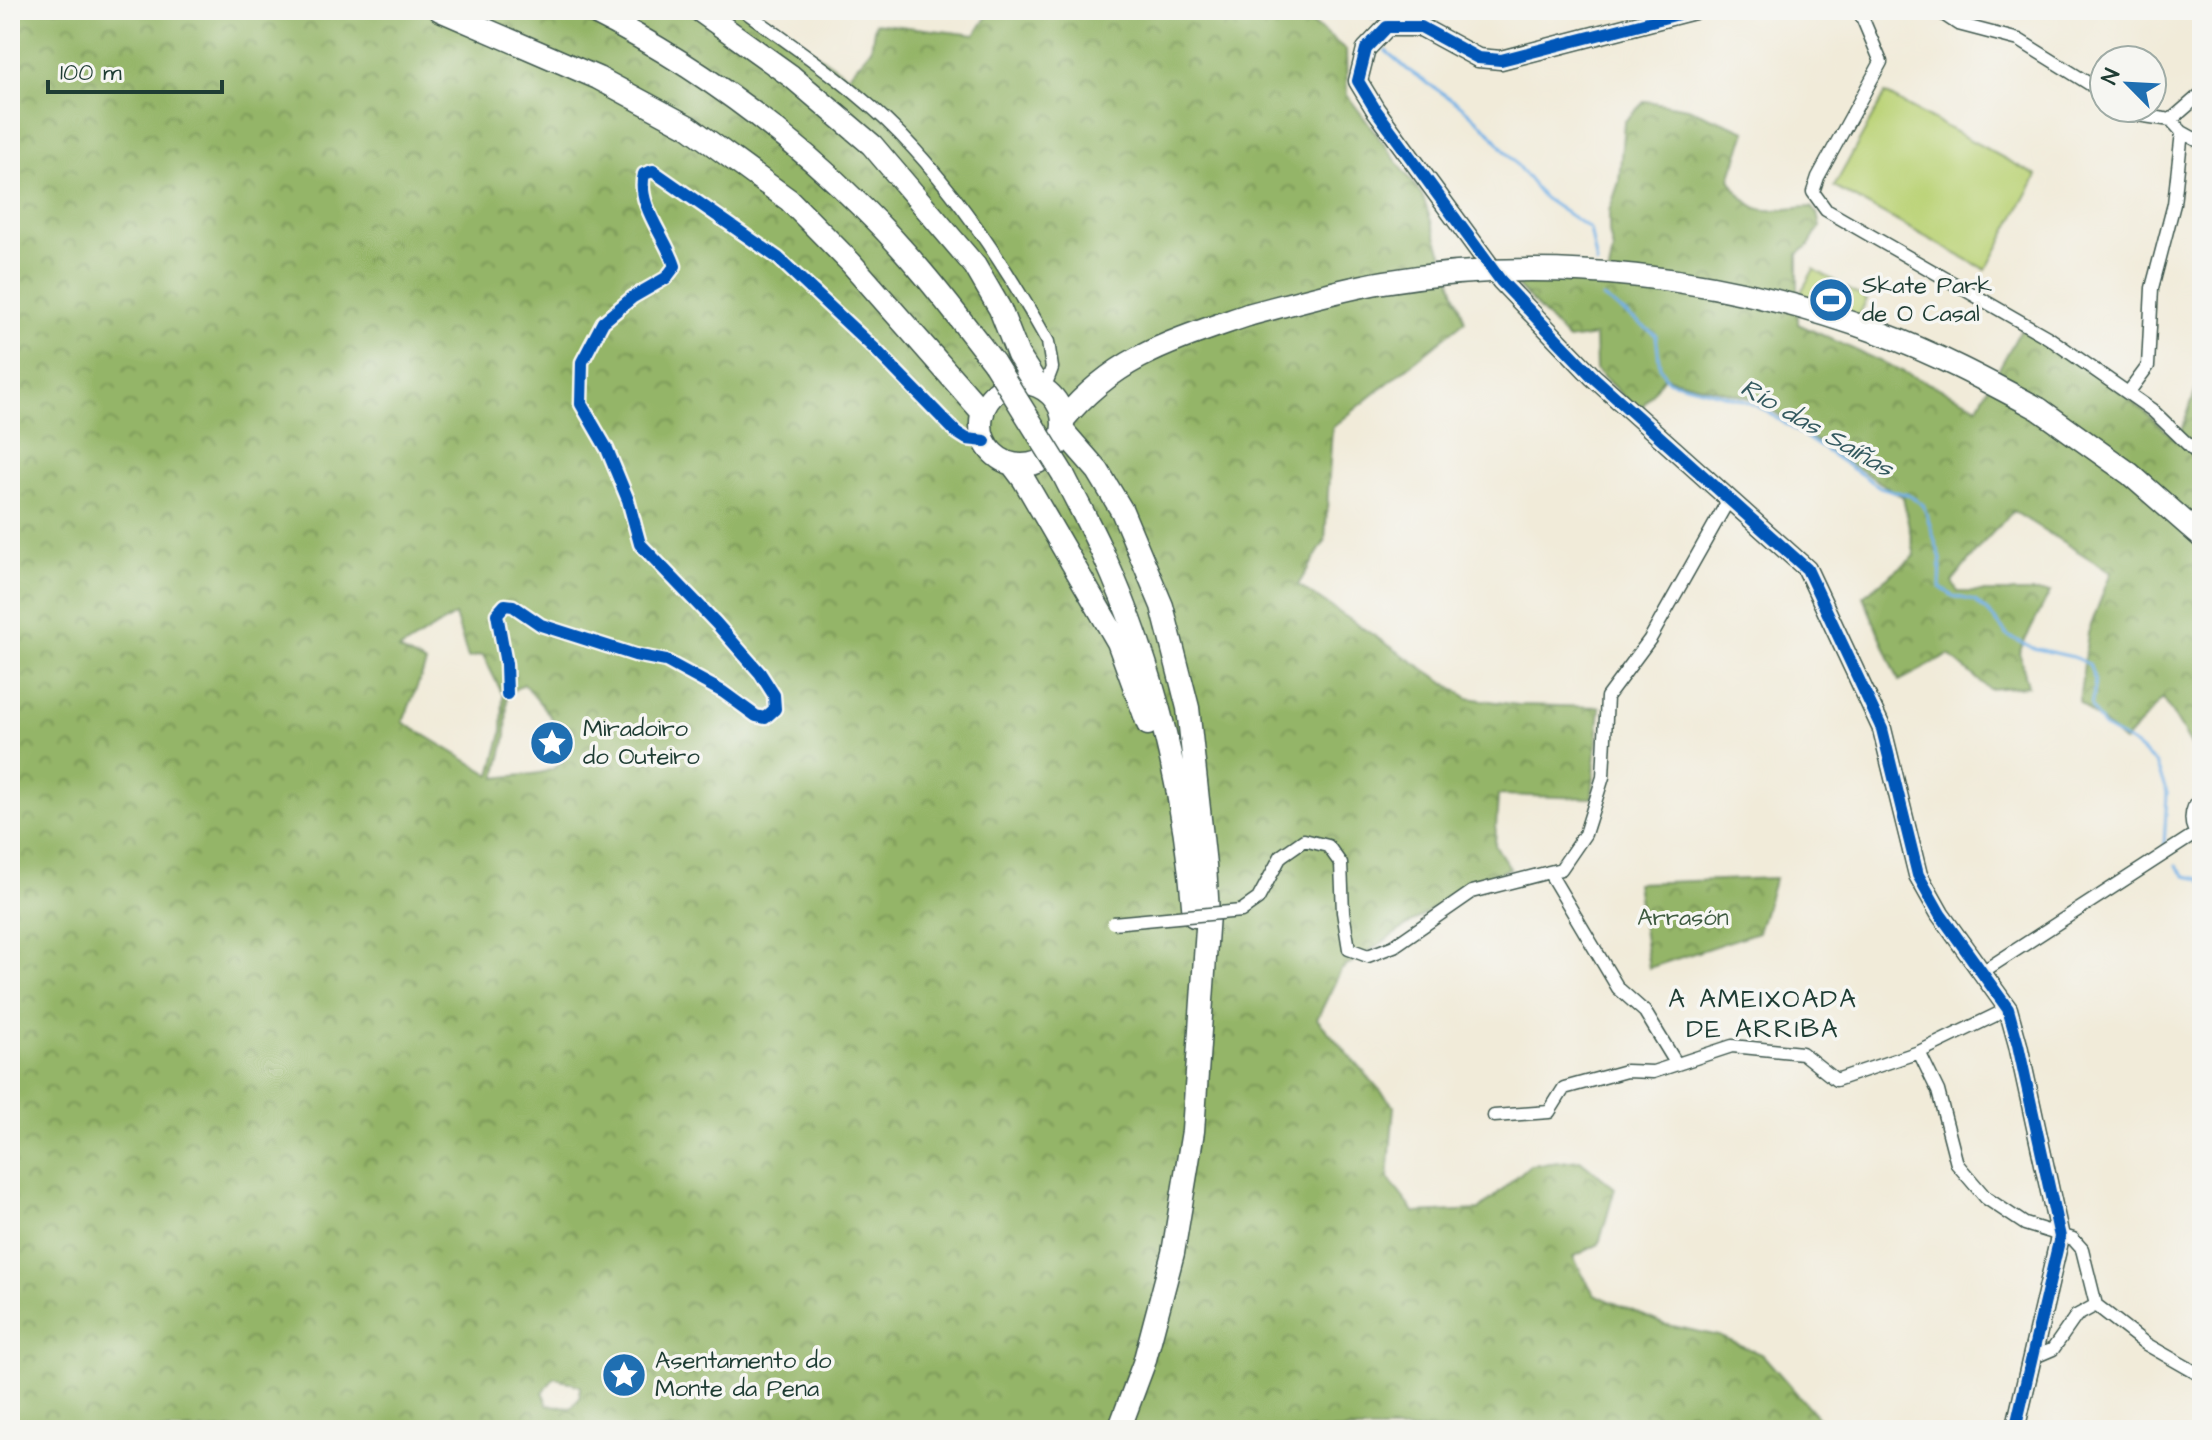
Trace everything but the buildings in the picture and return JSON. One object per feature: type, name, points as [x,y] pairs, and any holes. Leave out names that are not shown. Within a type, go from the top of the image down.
[{"type":"highway","points":[[440,10],[584,71],[689,127],[789,200],[851,263],[983,413]]},
{"type":"highway","points":[[589,10],[628,30],[739,102],[801,151],[866,210],[929,279],[994,363],[1063,474],[1105,558],[1142,655],[1172,762],[1186,833],[1201,1013]]},
{"type":"highway","points":[[699,10],[791,76],[872,145],[975,266],[1000,309],[1018,355],[1060,407],[1063,426],[1098,471],[1122,511],[1162,606],[1188,708],[1208,914],[1193,1131],[1173,1253],[1144,1363],[1119,1430]]},
{"type":"highway","points":[[1098,382],[1063,426],[1053,452],[1045,459],[1023,466],[1012,464],[1000,460],[985,441],[981,427],[988,401],[998,391],[1011,385],[1025,383],[1045,390],[1074,392],[1098,382],[1150,350],[1248,315],[1316,296],[1384,282],[1505,271],[1574,271],[1637,276],[1760,296],[1881,333],[1933,355],[2039,409],[2130,474],[2202,537]]},
{"type":"highway","points":[[1012,464],[1118,642],[1155,743],[1193,911]]},
{"type":"street","points":[[743,10],[822,67],[899,133],[961,204],[1048,342],[1052,368],[1045,390]]},
{"type":"street","points":[[1694,10],[1501,60],[1478,58],[1421,27],[1387,27],[1366,49],[1358,81],[1375,109],[1501,281],[1593,377],[1807,569],[1882,729],[1918,875],[1940,914],[2008,1009],[2060,1237],[2015,1430]]},
{"type":"street","points":[[1859,10],[1881,62],[1818,177],[1813,192],[1826,210],[2049,338],[2152,410],[2202,458]]},
{"type":"street","points":[[1937,10],[1958,24],[2019,40],[2088,83]]},
{"type":"street","points":[[2171,120],[2202,93]]},
{"type":"street","points":[[2168,120],[2202,143]]},
{"type":"street","points":[[2128,393],[2148,366],[2152,288],[2174,204],[2182,132]]},
{"type":"street","points":[[507,694],[506,664],[497,614],[505,605],[513,606],[541,625],[635,655],[666,661],[723,692],[756,716],[765,718],[775,709],[774,695],[760,673],[640,544],[628,500],[607,449],[581,404],[582,362],[603,322],[633,297],[666,278],[675,266],[656,227],[641,184],[644,174],[653,171],[778,258],[875,349],[956,432],[967,439],[985,441]]},
{"type":"street","points":[[1113,923],[1241,911],[1258,899],[1281,856],[1304,840],[1328,846],[1341,864],[1343,912],[1349,949],[1368,956],[1394,946],[1472,892],[1561,869],[1585,834],[1603,777],[1607,697],[1650,639],[1729,499]]},
{"type":"street","points":[[1982,972],[2199,838],[2191,816],[2193,807],[2202,796]]},
{"type":"street","points":[[1549,872],[1618,988],[1645,1012],[1676,1063]]},
{"type":"street","points":[[1494,1116],[1549,1112],[1564,1088],[1626,1071],[1653,1072],[1732,1046],[1802,1053],[1836,1080],[1919,1052],[2008,1009]]},
{"type":"street","points":[[1919,1052],[1938,1091],[1957,1164],[1986,1198],[2025,1224],[2073,1239],[2082,1249],[2096,1305],[2146,1344],[2202,1376]]},
{"type":"street","points":[[2032,1358],[2053,1349],[2076,1316],[2096,1305]]},
{"type":"green space","points":[[10,10],[755,10],[848,76],[871,49],[875,23],[975,35],[991,10],[1297,10],[1346,50],[1347,95],[1422,195],[1465,321],[1332,428],[1325,541],[1298,585],[1468,698],[1518,705],[1600,707],[1592,798],[1498,795],[1495,845],[1510,868],[1456,893],[1341,970],[1317,1019],[1394,1106],[1388,1178],[1415,1213],[1479,1210],[1530,1165],[1580,1160],[1615,1188],[1599,1244],[1573,1257],[1594,1294],[1663,1324],[1719,1336],[1763,1355],[1826,1430],[10,1430]],"holes":[[[455,615],[468,658],[483,655],[503,695],[502,733],[491,775],[403,722],[426,664],[399,650]],[[524,684],[550,716],[564,742],[565,754],[560,764],[541,773],[496,778],[506,736],[507,694]],[[555,1377],[580,1386],[580,1398],[571,1407],[547,1405],[543,1392]]]},
{"type":"green space","points":[[1382,10],[1436,10],[1438,31],[1383,22]]},
{"type":"green space","points":[[1885,94],[2037,176],[1986,270],[1834,187]]},
{"type":"green space","points":[[1645,101],[1688,108],[1746,131],[1730,179],[1739,193],[1747,202],[1764,210],[1812,207],[1817,213],[1820,227],[1809,245],[1798,254],[1798,324],[1978,406],[2021,329],[2103,379],[2177,441],[2202,374],[2202,750],[2197,755],[2163,698],[2124,742],[2079,702],[2088,633],[2111,572],[2013,511],[1952,582],[1958,592],[2050,592],[2019,652],[2028,686],[1989,689],[1949,655],[1899,681],[1863,596],[1915,556],[1903,497],[1750,398],[1664,377],[1639,411],[1596,370],[1595,336],[1568,340],[1508,276],[1608,278],[1613,250],[1609,211],[1619,182],[1624,122]]},
{"type":"green space","name":"Skate Park de O Casal","points":[[1814,269],[1867,300],[1849,332],[1796,301]]},
{"type":"green space","name":"Arrasón","points":[[1775,878],[1758,932],[1649,968],[1636,883]]},
{"type":"waterway","name":"Río das Saíñas","points":[[1373,10],[1373,18]]},
{"type":"waterway","name":"Río das Saíñas","points":[[1386,51],[1408,70],[1463,107],[1488,130],[1544,198],[1590,229],[1597,264]]},
{"type":"waterway","name":"Río das Saíñas","points":[[1603,298],[1656,335],[1660,367],[1667,380],[1743,400],[1765,410],[1880,487],[1908,495],[1923,504],[1941,559],[1940,587],[1953,596],[1975,601],[2008,636],[2033,648],[2089,664],[2095,681],[2091,707],[2104,728],[2132,743],[2156,764],[2167,793],[2164,846]]},
{"type":"waterway","name":"Río das Saíñas","points":[[2176,865],[2185,876],[2202,882]]},
{"type":"cycle path","points":[[1694,10],[1501,60],[1478,58],[1421,27],[1387,27],[1366,49],[1358,81],[1375,109],[1501,281],[1593,377],[1807,569],[1882,729],[1918,875],[1940,914],[2008,1009],[2018,1045],[2060,1237],[2015,1430]]},
{"type":"cycle path","points":[[507,694],[506,664],[497,614],[505,605],[513,606],[541,625],[635,655],[666,661],[723,692],[756,716],[765,718],[775,709],[774,695],[760,673],[640,544],[628,500],[607,449],[581,404],[582,362],[603,322],[633,297],[666,278],[675,266],[648,209],[644,197],[644,174],[653,171],[778,258],[875,349],[956,432],[967,439],[985,441]]},
{"type":"place","name":"Skate Park de O Casal","points":[[1831,300]]},
{"type":"place","name":"Miradoiro do Outeiro","points":[[552,743]]},
{"type":"place","name":"Asentamento do Monte da Pena","points":[[624,1375]]},
{"type":"district","name":"A AMEIXOADA DE ARRIBA","points":[[1763,1014]]}]
